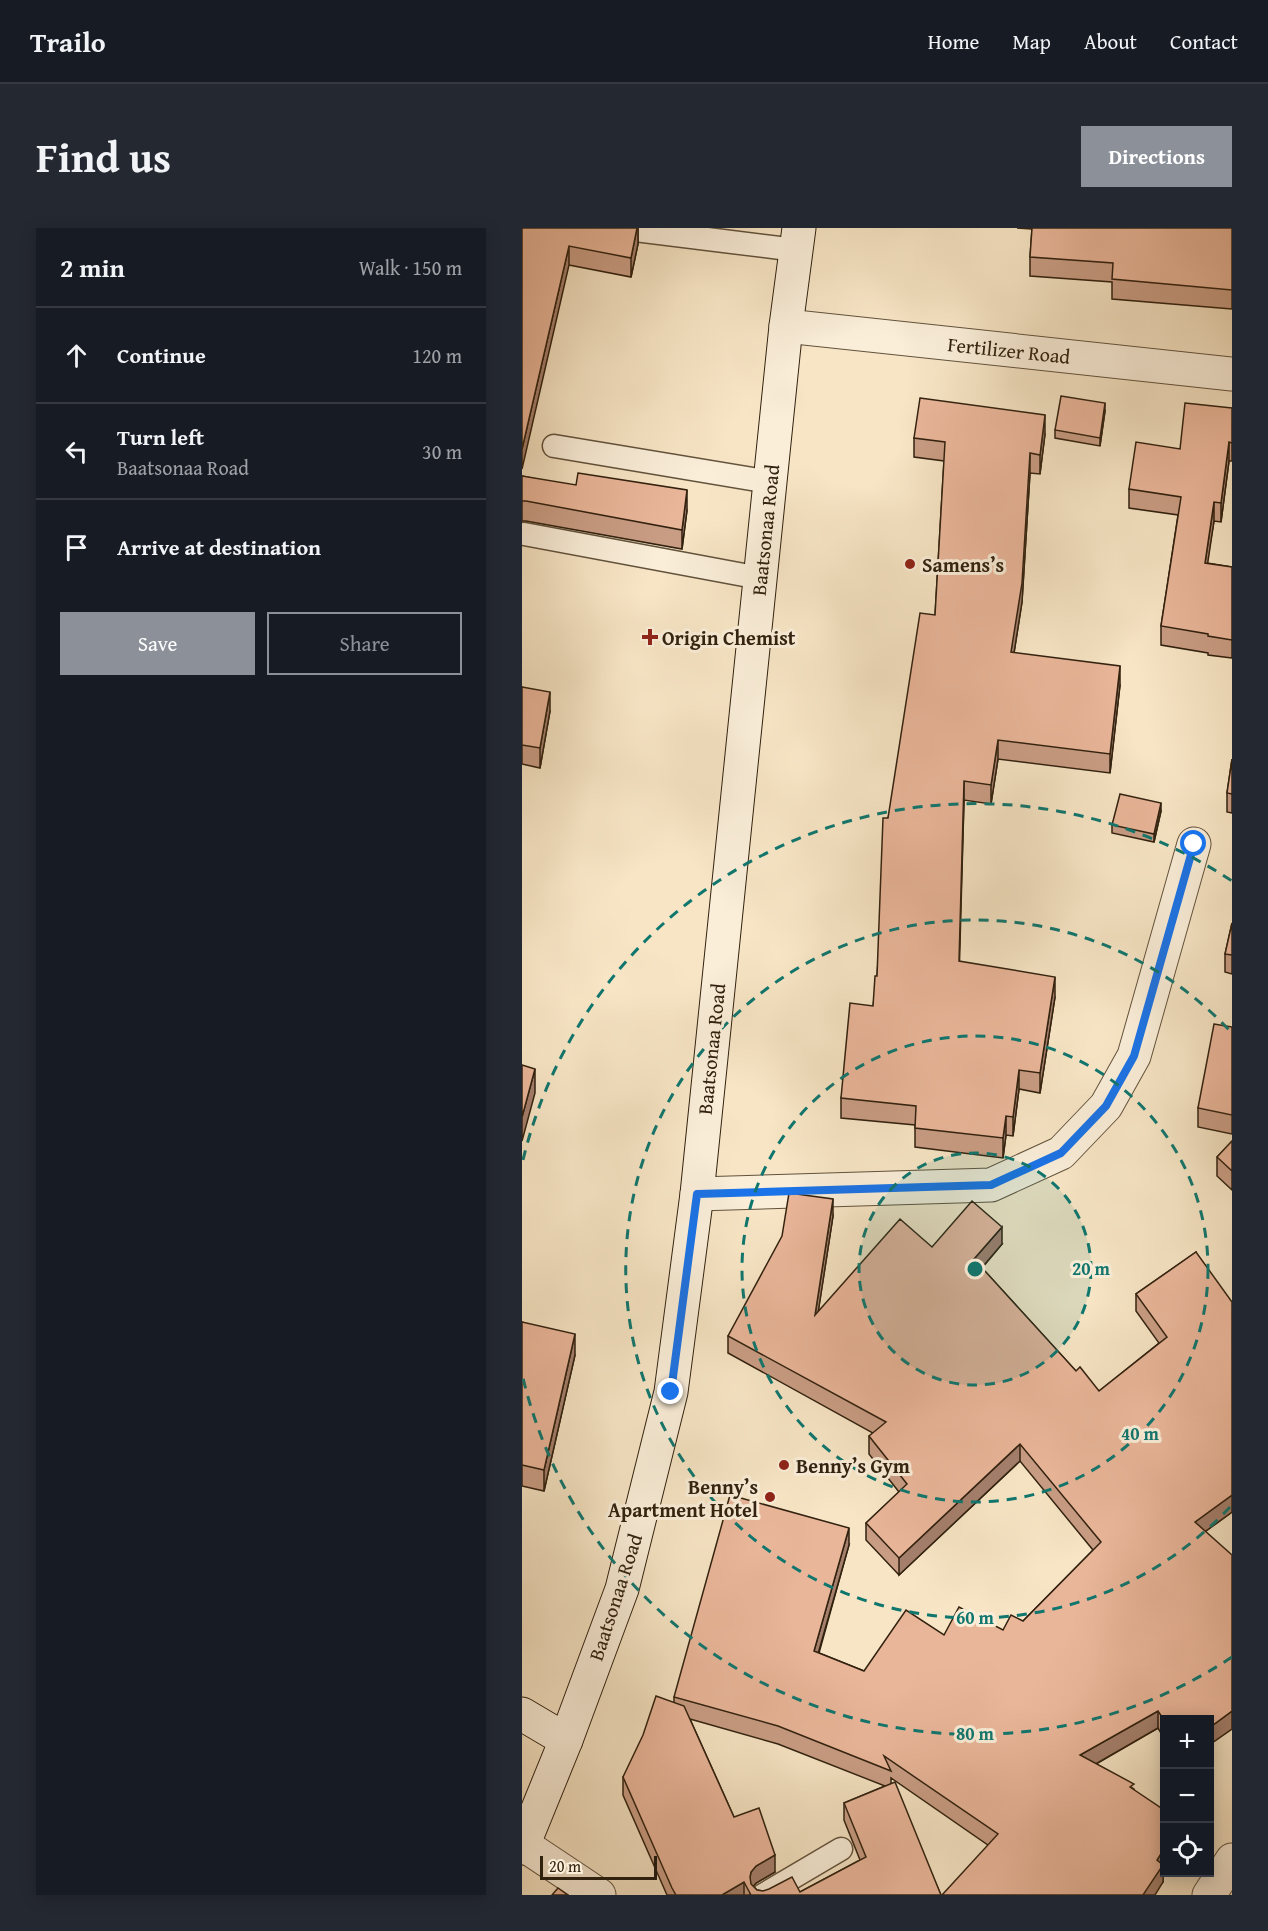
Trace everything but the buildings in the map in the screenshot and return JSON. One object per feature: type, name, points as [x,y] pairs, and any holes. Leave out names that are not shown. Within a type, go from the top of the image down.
[{"type":"street","name":"Baatsonaa Road","points":[[523,1846],[566,1740],[622,1589],[671,1392],[697,1194],[786,326],[797,239]]},
{"type":"street","name":"Fertilizer Road","points":[[786,326],[1232,374]]},
{"type":"street","points":[[697,1194],[991,1185],[1061,1153],[1106,1106],[1134,1056],[1194,844]]},
{"type":"street","points":[[522,1714],[566,1740]]},
{"type":"street","points":[[523,1846],[599,1895]]},
{"type":"street","points":[[1209,1895],[1232,1860]]},
{"type":"lane","points":[[619,228],[797,239]]},
{"type":"lane","points":[[554,446],[770,482]]},
{"type":"lane","points":[[524,534],[760,578]]},
{"type":"lane","points":[[763,1895],[841,1849]]},
{"type":"place","name":"Samens’s","points":[[910,564]]},
{"type":"place","name":"Origin Chemist","points":[[650,637]]},
{"type":"place","name":"Benny’s Gym","points":[[784,1465]]},
{"type":"place","name":"Benny’s Apartment Hotel","points":[[770,1497]]},
{"type":"route","points":[[671,1392],[697,1194],[991,1185],[1061,1153],[1106,1106],[1134,1056],[1194,844]]}]
